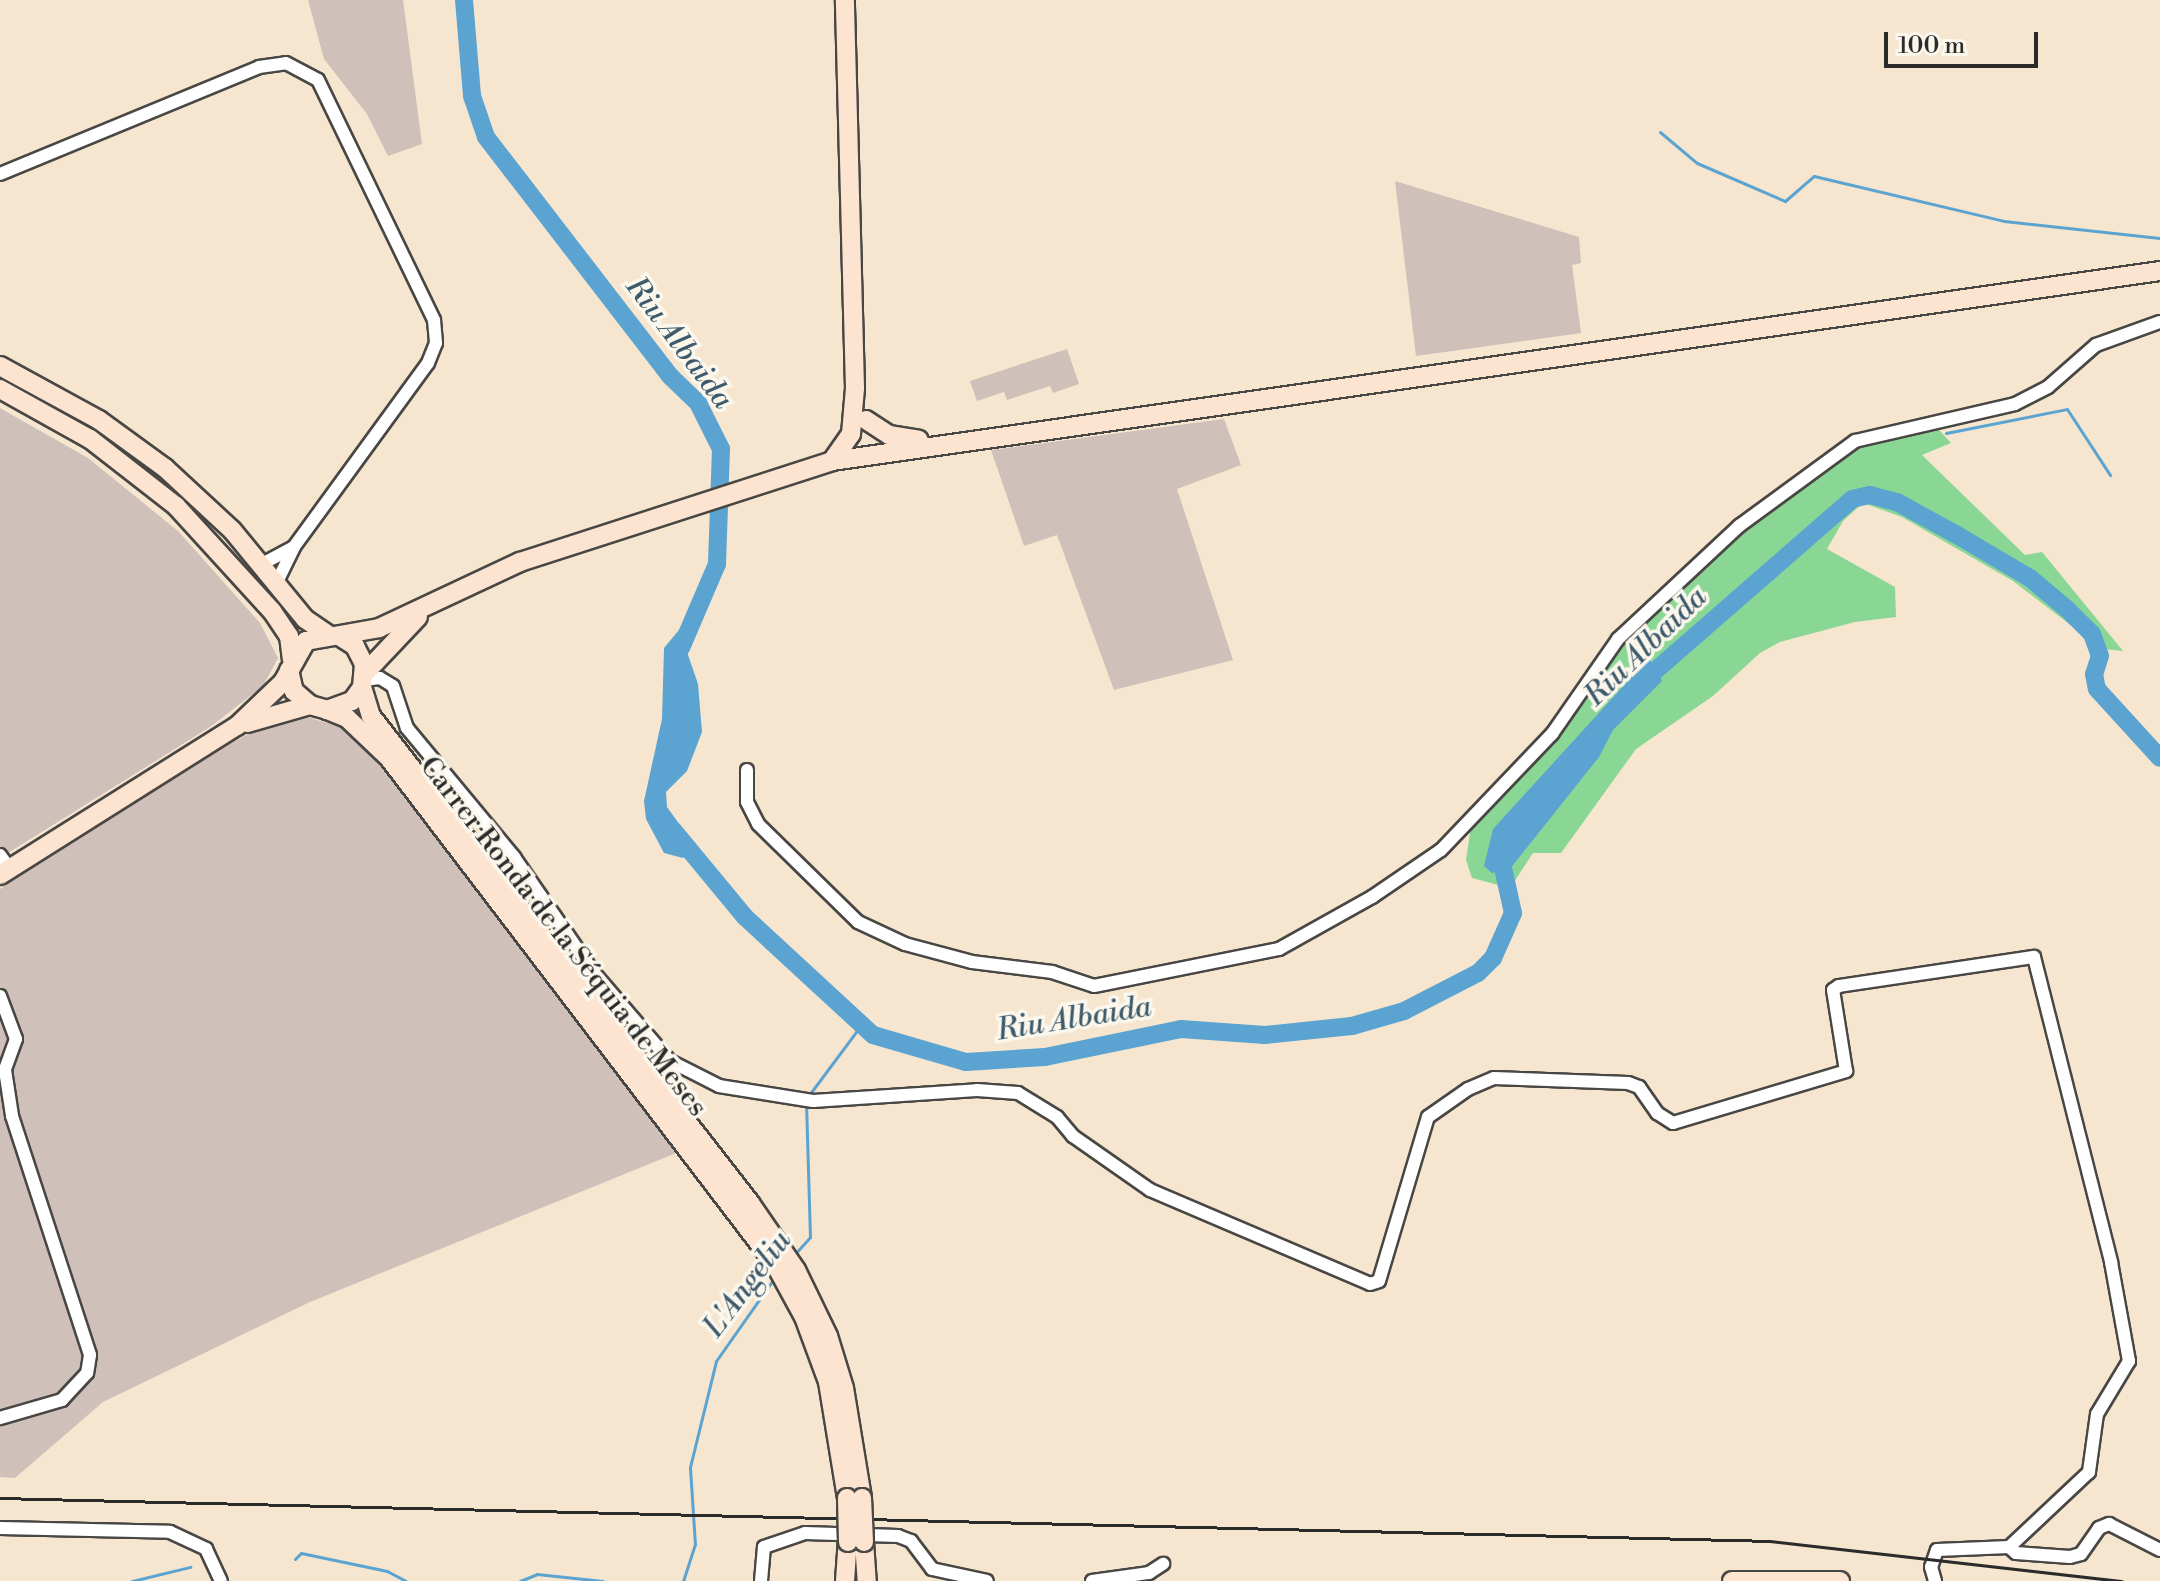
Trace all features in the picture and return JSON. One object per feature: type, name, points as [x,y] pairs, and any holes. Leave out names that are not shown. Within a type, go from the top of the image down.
[{"type":"street","points":[[832,461],[851,434],[855,388],[845,0]]},
{"type":"street","points":[[0,174],[259,67],[286,63],[318,80],[434,320],[436,343],[428,363],[294,547],[277,582]]},
{"type":"street","points":[[3,866],[237,726],[276,690],[306,641],[425,611],[484,576],[806,468],[864,454],[945,442],[2160,271]]},
{"type":"street","points":[[747,770],[747,802],[758,824],[851,916],[905,944],[972,962],[1052,972],[1094,986],[1279,949],[1359,905],[1441,850],[1552,734],[1618,639],[1739,526],[1855,441],[2024,400],[2096,345],[2160,322]]},
{"type":"street","points":[[0,366],[45,386],[132,443],[210,509],[262,564],[305,619],[355,646],[364,680]]},
{"type":"street","points":[[855,388],[871,436],[864,454]]},
{"type":"street","points":[[0,389],[90,439],[176,506],[272,611],[289,636],[294,691],[319,708]]},
{"type":"street","points":[[866,420],[889,435],[945,442]]},
{"type":"street","points":[[851,434],[864,454]]},
{"type":"street","points":[[262,564],[294,547]]},
{"type":"street","points":[[237,726],[352,701],[364,680],[425,611]]},
{"type":"street","points":[[364,680],[380,678],[393,686],[407,728],[514,857],[594,973],[670,1061],[719,1086],[807,1100],[977,1090],[1018,1093],[1057,1117],[1073,1136],[1150,1190],[1370,1284],[1379,1281],[1428,1117],[1477,1084],[1494,1078],[1628,1083],[1639,1087],[1657,1113],[1673,1123],[1846,1071],[1833,990],[1839,986],[2034,957],[2111,1262],[2129,1361],[2097,1414],[2089,1472],[2009,1547],[1937,1550],[1931,1567],[1935,1581]]},
{"type":"street","name":"Carrer Ronda de la Séquia de Meses","points":[[364,680],[371,716],[744,1208]]},
{"type":"street","name":"Carrer Ronda de la Séquia de Meses","points":[[319,708],[347,718],[389,758],[744,1208]]},
{"type":"street","points":[[0,996],[16,1039],[5,1070],[12,1116],[90,1355],[87,1373],[62,1400],[0,1418]]},
{"type":"street","points":[[744,1208],[809,1311],[847,1397],[856,1542],[867,1581]]},
{"type":"street","points":[[2009,1547],[2016,1553],[2070,1557],[2081,1554],[2099,1528],[2109,1524],[2160,1550]]},
{"type":"street","points":[[0,1528],[170,1532],[206,1549],[221,1581]]},
{"type":"street","points":[[761,1581],[764,1547],[805,1533],[898,1536],[911,1541],[932,1569],[987,1581]]},
{"type":"street","points":[[845,1581],[856,1542]]},
{"type":"street","points":[[1092,1581],[1149,1573],[1163,1564]]},
{"type":"street","points":[[1732,1581],[1840,1581]]},
{"type":"shaded area","points":[[308,0],[403,0],[422,144],[388,156],[367,114],[324,59]]},
{"type":"shaded area","points":[[1395,181],[1579,237],[1581,263],[1572,265],[1581,333],[1416,356]]},
{"type":"shaded area","points":[[1067,349],[1079,384],[1053,393],[1050,386],[1007,400],[1004,392],[977,401],[970,381]]},
{"type":"shaded area","points":[[0,408],[88,458],[178,531],[260,623],[278,658],[263,686],[210,727],[0,858]]},
{"type":"shaded area","points":[[1224,419],[1241,465],[1177,489],[1233,660],[1114,690],[1057,535],[1024,546],[991,450]]},
{"type":"shaded area","points":[[300,715],[341,727],[365,749],[578,995],[691,1147],[310,1302],[103,1402],[15,1478],[0,1477],[0,889],[228,745],[274,720]]},
{"type":"green space","points":[[1938,429],[1951,443],[1922,455],[2025,555],[2042,552],[2123,651],[2092,648],[2081,633],[2013,581],[1902,517],[1863,503],[1843,521],[1827,549],[1895,587],[1896,617],[1855,622],[1780,642],[1760,653],[1713,696],[1636,749],[1561,853],[1533,853],[1510,888],[1472,878],[1466,860],[1471,826],[1547,748],[1625,638],[1653,611],[1696,578],[1712,556],[1760,515],[1858,446]]},
{"type":"water","points":[[684,624],[694,630],[687,652],[698,684],[702,732],[687,771],[666,792],[667,807],[693,843],[683,858],[664,853],[646,819],[644,801],[662,719],[664,648]]},
{"type":"water","points":[[1649,658],[1662,681],[1613,730],[1599,757],[1509,870],[1492,873],[1484,866],[1493,829]]},
{"type":"waterway","name":"Riu Albaida","points":[[464,0],[472,96],[486,137],[670,376],[698,403],[721,449],[717,564],[681,648]]},
{"type":"waterway","points":[[1660,132],[1697,163],[1785,201],[1814,176],[2004,221],[2160,238]]},
{"type":"waterway","points":[[1946,433],[2067,409],[2110,475]]},
{"type":"waterway","name":"Riu Albaida","points":[[1639,685],[1852,499],[1870,495],[1897,502],[1957,535],[2030,578],[2067,609],[2092,634],[2100,656],[2094,674],[2097,689],[2160,758]]},
{"type":"waterway","name":"Riu Albaida","points":[[673,830],[745,917],[873,1035],[966,1062],[1045,1057],[1181,1029],[1265,1035],[1352,1026],[1404,1011],[1478,973],[1493,958],[1513,913],[1501,859],[1504,850]]},
{"type":"waterway","name":"L'Angeliu","points":[[809,1095],[862,1024]]},
{"type":"waterway","name":"L'Angeliu","points":[[793,1256],[810,1237],[806,1102]]},
{"type":"waterway","name":"L'Angeliu","points":[[683,1581],[695,1545],[690,1467],[716,1361],[775,1277]]},
{"type":"waterway","points":[[295,1559],[301,1553],[387,1571],[406,1581]]},
{"type":"waterway","points":[[132,1581],[190,1567]]},
{"type":"waterway","points":[[520,1581],[537,1574],[603,1581]]},
{"type":"railway","points":[[0,1498],[1769,1541],[2122,1581]]}]
